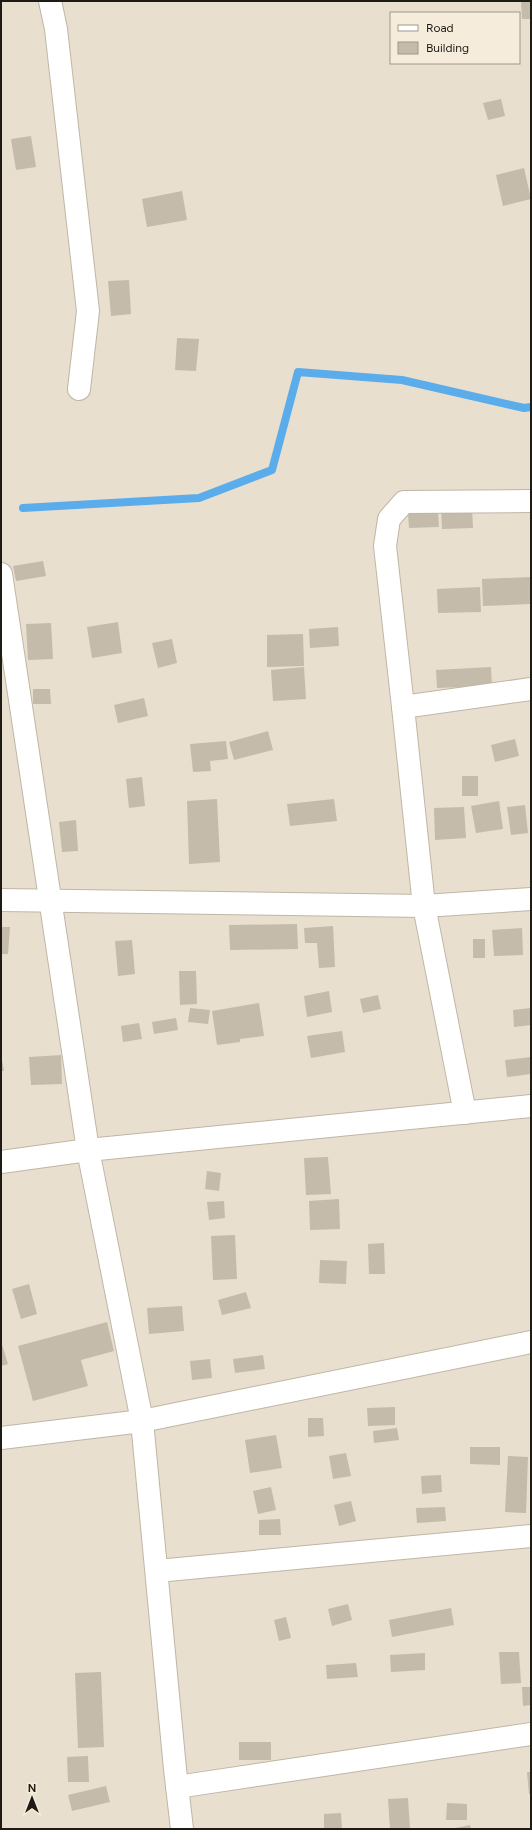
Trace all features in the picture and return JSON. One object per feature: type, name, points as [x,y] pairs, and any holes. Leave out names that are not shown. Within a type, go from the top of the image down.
[{"type":"street","points":[[50,1],[56,30],[88,311],[79,389]]},
{"type":"street","points":[[465,1113],[424,906],[385,546],[389,519],[404,502],[531,501]]},
{"type":"street","points":[[1,574],[88,1150],[142,1421],[182,1829]]},
{"type":"street","points":[[403,707],[531,689]]},
{"type":"street","points":[[1,900],[51,902],[424,906],[531,900]]},
{"type":"street","points":[[1,1162],[88,1150],[531,1106]]},
{"type":"street","points":[[1,1438],[142,1421],[531,1342]]},
{"type":"street","points":[[157,1570],[531,1536]]},
{"type":"street","points":[[177,1786],[531,1734]]},
{"type":"building","points":[[521,1],[531,1],[531,19],[522,19]]},
{"type":"building","points":[[501,99],[505,116],[488,120],[483,103]]},
{"type":"building","points":[[31,136],[36,167],[16,170],[11,139]]},
{"type":"building","points":[[524,168],[531,199],[503,206],[496,175]]},
{"type":"building","points":[[182,191],[187,220],[147,227],[142,199]]},
{"type":"building","points":[[129,280],[131,314],[111,316],[108,281]]},
{"type":"building","points":[[177,338],[199,339],[196,371],[175,370]]},
{"type":"building","points":[[472,508],[473,528],[442,529],[441,509]]},
{"type":"building","points":[[438,511],[439,527],[409,528],[408,513]]},
{"type":"building","points":[[43,561],[46,576],[16,581],[13,566]]},
{"type":"building","points":[[531,577],[531,604],[483,606],[482,579]]},
{"type":"building","points":[[480,587],[481,612],[438,613],[437,589]]},
{"type":"building","points":[[118,622],[122,653],[92,658],[87,627]]},
{"type":"building","points":[[51,623],[53,659],[28,660],[26,624]]},
{"type":"building","points":[[338,627],[339,646],[310,648],[309,629]]},
{"type":"building","points":[[303,634],[304,666],[267,667],[267,635]]},
{"type":"building","points":[[172,639],[177,663],[158,668],[152,643]]},
{"type":"building","points":[[304,667],[306,699],[273,701],[271,670]]},
{"type":"building","points":[[491,667],[492,686],[437,688],[436,670]]},
{"type":"building","points":[[33,689],[50,689],[51,704],[33,704]]},
{"type":"building","points":[[144,698],[148,716],[118,723],[114,705]]},
{"type":"building","points":[[268,731],[273,750],[234,760],[229,742]]},
{"type":"building","points":[[515,739],[519,756],[495,762],[491,745]]},
{"type":"building","points":[[226,741],[228,759],[210,761],[211,771],[193,772],[190,744]]},
{"type":"building","points":[[462,776],[478,776],[478,796],[462,796]]},
{"type":"building","points":[[142,777],[145,806],[129,808],[126,779]]},
{"type":"building","points":[[217,799],[220,862],[189,864],[187,801]]},
{"type":"building","points":[[334,799],[337,821],[290,826],[287,804]]},
{"type":"building","points":[[499,801],[503,829],[476,833],[471,806]]},
{"type":"building","points":[[525,805],[528,833],[511,835],[507,807]]},
{"type":"building","points":[[464,807],[466,838],[435,840],[434,808]]},
{"type":"building","points":[[76,820],[78,851],[62,852],[59,822]]},
{"type":"building","points":[[297,924],[298,949],[230,950],[229,925]]},
{"type":"building","points":[[333,926],[335,967],[319,968],[317,943],[305,943],[304,928]]},
{"type":"building","points":[[1,927],[10,927],[8,954],[1,954]]},
{"type":"building","points":[[522,928],[523,955],[494,956],[492,930]]},
{"type":"building","points":[[473,939],[485,939],[485,958],[473,958]]},
{"type":"building","points":[[132,940],[135,974],[118,976],[115,941]]},
{"type":"building","points":[[179,971],[196,971],[197,1004],[180,1005]]},
{"type":"building","points":[[329,991],[332,1012],[307,1017],[304,996]]},
{"type":"building","points":[[378,995],[381,1009],[363,1013],[360,999]]},
{"type":"building","points":[[259,1003],[264,1036],[240,1039],[240,1042],[217,1045],[212,1011]]},
{"type":"building","points":[[190,1008],[210,1010],[208,1024],[188,1022]]},
{"type":"building","points":[[531,1008],[531,1025],[514,1027],[513,1010]]},
{"type":"building","points":[[176,1018],[178,1030],[154,1034],[152,1022]]},
{"type":"building","points":[[139,1023],[142,1039],[123,1042],[121,1026]]},
{"type":"building","points":[[342,1031],[345,1052],[311,1058],[307,1036]]},
{"type":"building","points":[[1,1055],[4,1071],[1,1071]]},
{"type":"building","points":[[61,1055],[62,1084],[31,1085],[29,1057]]},
{"type":"building","points":[[531,1057],[531,1074],[507,1077],[505,1060]]},
{"type":"building","points":[[328,1157],[331,1194],[306,1195],[304,1158]]},
{"type":"building","points":[[207,1171],[221,1173],[219,1191],[205,1189]]},
{"type":"building","points":[[339,1199],[340,1229],[310,1230],[309,1201]]},
{"type":"building","points":[[224,1201],[225,1218],[209,1220],[207,1202]]},
{"type":"building","points":[[235,1235],[237,1279],[213,1280],[211,1236]]},
{"type":"building","points":[[384,1243],[385,1274],[369,1274],[368,1244]]},
{"type":"building","points":[[320,1260],[347,1261],[346,1284],[319,1283]]},
{"type":"building","points":[[29,1284],[37,1314],[21,1319],[12,1289]]},
{"type":"building","points":[[246,1292],[251,1308],[222,1315],[218,1300]]},
{"type":"building","points":[[182,1306],[184,1331],[149,1334],[147,1308]]},
{"type":"building","points":[[107,1322],[114,1351],[81,1360],[88,1386],[33,1401],[18,1346]]},
{"type":"building","points":[[1,1341],[8,1364],[1,1366]]},
{"type":"building","points":[[263,1355],[265,1369],[235,1373],[233,1359]]},
{"type":"building","points":[[210,1359],[212,1378],[192,1380],[190,1361]]},
{"type":"building","points":[[395,1407],[395,1425],[368,1426],[367,1408]]},
{"type":"building","points":[[308,1418],[323,1418],[324,1436],[308,1437]]},
{"type":"building","points":[[397,1428],[399,1440],[374,1443],[373,1431]]},
{"type":"building","points":[[276,1435],[282,1468],[250,1473],[245,1440]]},
{"type":"building","points":[[470,1447],[500,1447],[500,1465],[470,1464]]},
{"type":"building","points":[[346,1453],[351,1476],[333,1479],[329,1456]]},
{"type":"building","points":[[508,1456],[528,1457],[526,1513],[505,1512]]},
{"type":"building","points":[[441,1475],[442,1492],[422,1494],[421,1476]]},
{"type":"building","points":[[271,1487],[276,1510],[258,1514],[253,1491]]},
{"type":"building","points":[[351,1501],[356,1521],[339,1526],[334,1505]]},
{"type":"building","points":[[445,1507],[446,1521],[417,1523],[416,1508]]},
{"type":"building","points":[[280,1519],[281,1535],[259,1535],[259,1520]]},
{"type":"building","points":[[348,1604],[352,1620],[332,1626],[328,1609]]},
{"type":"building","points":[[451,1608],[454,1625],[392,1637],[389,1620]]},
{"type":"building","points":[[286,1617],[291,1638],[279,1641],[274,1620]]},
{"type":"building","points":[[499,1652],[519,1652],[521,1683],[501,1684]]},
{"type":"building","points":[[425,1653],[425,1670],[391,1672],[390,1655]]},
{"type":"building","points":[[356,1663],[358,1677],[327,1679],[326,1665]]},
{"type":"building","points":[[101,1672],[104,1747],[78,1748],[75,1673]]},
{"type":"building","points":[[522,1687],[531,1687],[531,1705],[523,1706]]},
{"type":"building","points":[[239,1742],[271,1742],[271,1760],[239,1760]]},
{"type":"building","points":[[88,1756],[89,1782],[68,1782],[67,1757]]},
{"type":"building","points":[[527,1772],[531,1772],[531,1794],[529,1794]]},
{"type":"building","points":[[106,1786],[110,1802],[72,1811],[68,1795]]},
{"type":"building","points":[[408,1798],[410,1829],[390,1829],[388,1799]]},
{"type":"building","points":[[447,1803],[467,1804],[467,1820],[446,1820]]},
{"type":"building","points":[[341,1813],[342,1829],[324,1829],[324,1814]]},
{"type":"building","points":[[470,1825],[471,1829],[455,1829],[455,1828]]},
{"type":"waterway","points":[[23,508],[199,498],[272,470],[298,372],[402,380],[524,408],[531,407]]}]
